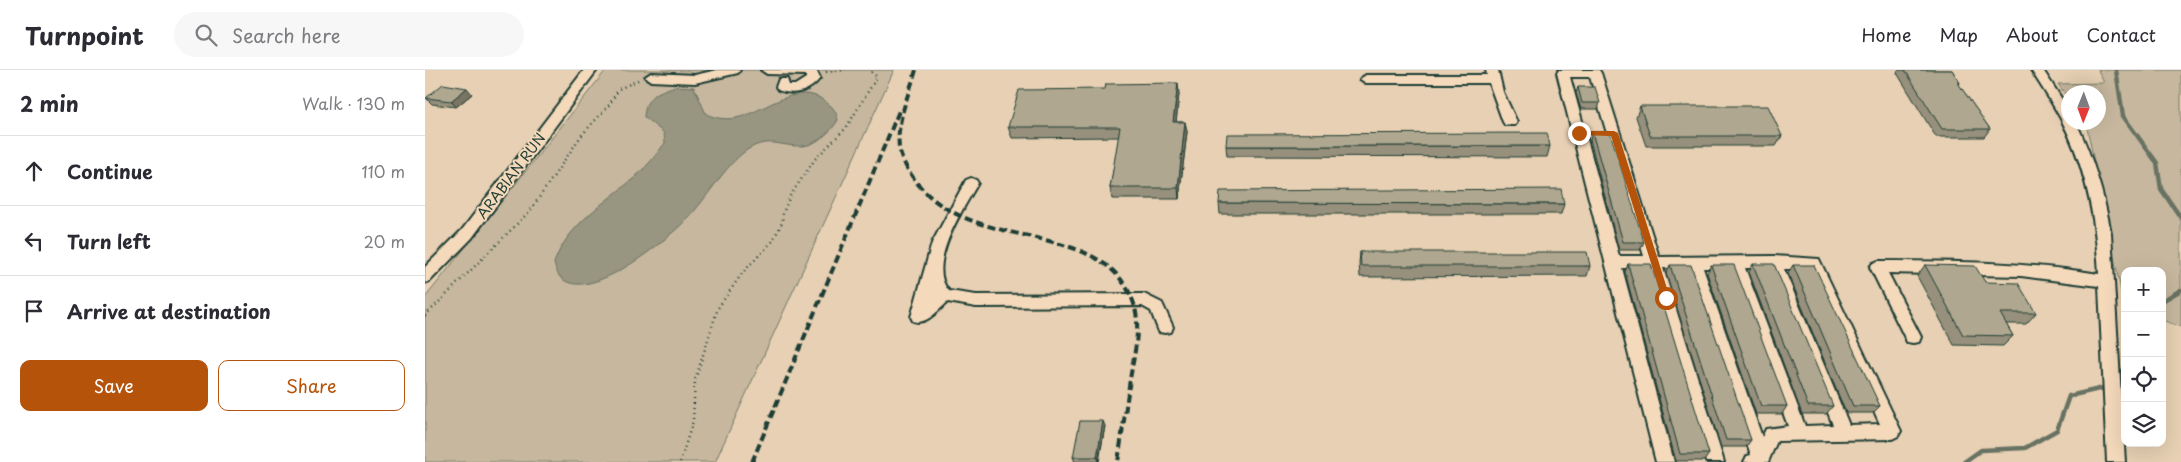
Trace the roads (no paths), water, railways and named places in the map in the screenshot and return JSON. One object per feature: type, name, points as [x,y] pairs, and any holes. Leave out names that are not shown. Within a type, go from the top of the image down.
[{"type":"street","name":"ARABIAN RUN","points":[[425,277],[467,234],[591,70]]},
{"type":"street","points":[[651,77],[695,79],[734,70]]},
{"type":"street","points":[[767,70],[817,74],[807,84],[791,90],[782,87],[783,82]]},
{"type":"street","points":[[2037,70],[2061,109]]},
{"type":"street","points":[[1665,462],[1563,73],[1581,71],[1595,73],[1655,262],[1715,462]]},
{"type":"street","points":[[1366,79],[1493,75],[1497,92],[1510,122]]},
{"type":"street","points":[[2073,130],[2084,156],[2095,190],[2104,234],[2116,462]]},
{"type":"street","points":[[1579,133],[1614,133]]},
{"type":"street","points":[[945,296],[919,317],[934,260],[954,213],[971,183]]},
{"type":"street","points":[[934,260],[934,282],[945,296],[976,301],[1145,300],[1157,307],[1165,327]]},
{"type":"street","points":[[1612,262],[1814,263],[1892,431],[1772,434],[1757,460]]},
{"type":"street","points":[[1693,262],[1757,460]]},
{"type":"street","points":[[1735,262],[1799,434]]},
{"type":"street","points":[[1774,262],[1844,432]]},
{"type":"street","points":[[1913,337],[1878,267],[1987,267],[2070,274],[2107,281]]},
{"type":"waterway","points":[[2116,70],[2123,116],[2157,163],[2161,189],[2181,218]]},
{"type":"waterway","points":[[2166,299],[2181,290]]},
{"type":"waterway","points":[[2116,385],[2121,384]]},
{"type":"waterway","points":[[1964,462],[1981,450],[2025,448],[2057,430],[2069,396],[2108,387]]},
{"type":"tunnel","points":[[783,82],[789,70]]},
{"type":"railway","points":[[916,70],[899,128],[899,147],[909,172],[918,184],[942,206],[971,220],[1066,246],[1094,257],[1117,275],[1133,301],[1136,310],[1137,330],[1118,462]]},
{"type":"railway","points":[[752,462],[899,111]]}]
